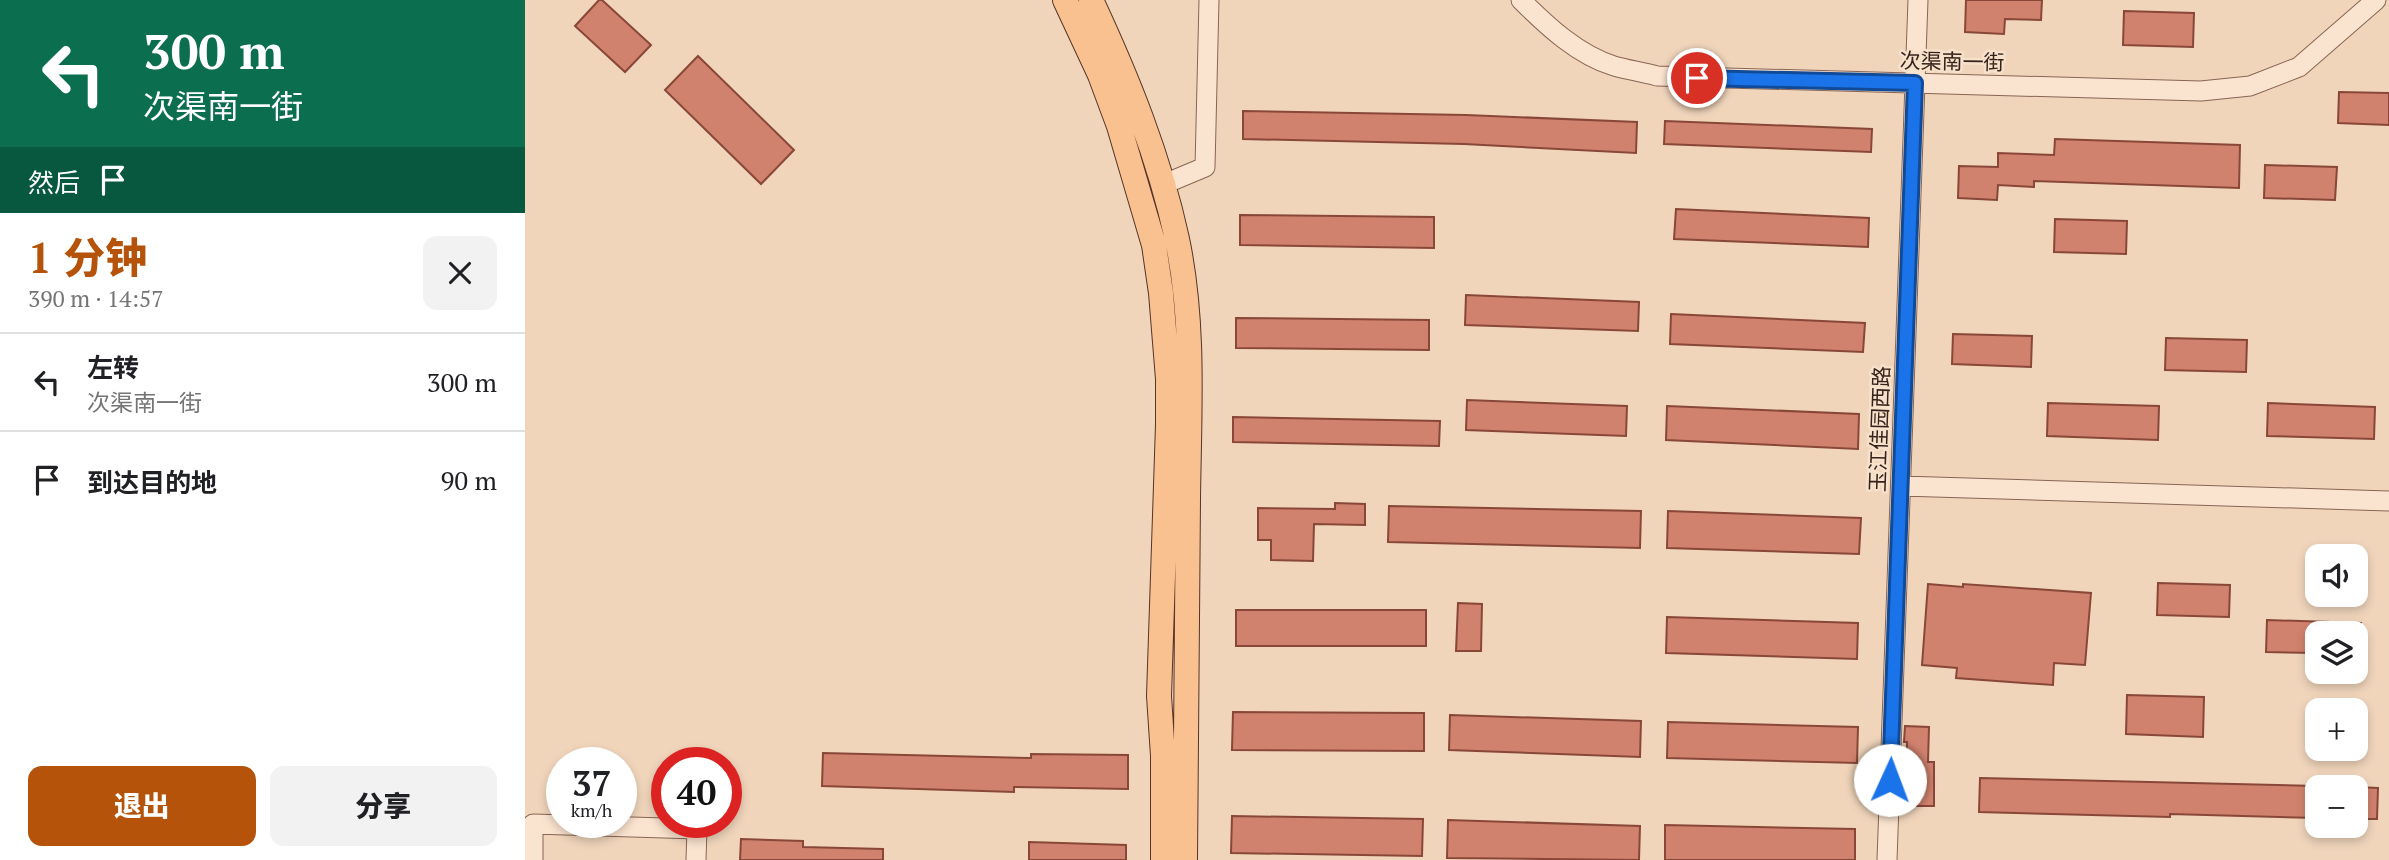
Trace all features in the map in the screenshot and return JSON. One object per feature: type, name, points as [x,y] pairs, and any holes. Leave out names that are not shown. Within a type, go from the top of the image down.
[{"type":"main road","points":[[1065,0],[1100,75],[1119,126],[1154,245],[1161,293],[1168,413],[1159,696],[1163,756],[1163,860]]},
{"type":"main road","points":[[1091,0],[1131,90],[1177,241],[1188,343],[1185,860]]},
{"type":"street","points":[[1162,185],[1205,167],[1209,0]]},
{"type":"street","name":"次渠南一街","points":[[1521,0],[1542,22],[1577,49],[1612,66],[1657,76],[2201,91],[2250,86],[2299,67],[2377,0]]},
{"type":"street","name":"玉江佳园西路","points":[[1887,860],[1918,0]]},
{"type":"street","points":[[1901,486],[2389,501]]},
{"type":"street","points":[[533,860],[533,824],[697,829],[696,860]]},
{"type":"building","points":[[599,0],[651,45],[625,72],[575,26]]},
{"type":"building","points":[[1966,0],[2042,0],[2041,20],[2005,19],[2004,34],[1965,32]]},
{"type":"building","points":[[2124,11],[2194,13],[2193,47],[2123,45]]},
{"type":"building","points":[[698,56],[794,150],[761,184],[665,90]]},
{"type":"building","points":[[2339,92],[2389,93],[2389,125],[2338,123]]},
{"type":"building","points":[[1243,111],[1466,115],[1637,122],[1636,153],[1464,144],[1243,139]]},
{"type":"building","points":[[1665,121],[1872,129],[1871,152],[1664,144]]},
{"type":"building","points":[[2055,139],[2240,145],[2239,188],[2034,181],[2034,187],[1998,185],[1997,200],[1958,198],[1959,166],[1998,167],[1998,153],[2054,155]]},
{"type":"building","points":[[2265,165],[2337,167],[2335,200],[2264,198]]},
{"type":"building","points":[[1676,209],[1869,218],[1868,247],[1674,239]]},
{"type":"building","points":[[1240,215],[1434,217],[1434,248],[1240,245]]},
{"type":"building","points":[[2055,219],[2127,221],[2126,254],[2054,252]]},
{"type":"building","points":[[1466,295],[1639,302],[1638,331],[1465,325]]},
{"type":"building","points":[[1671,314],[1865,323],[1863,352],[1670,344]]},
{"type":"building","points":[[1236,318],[1429,320],[1429,350],[1236,348]]},
{"type":"building","points":[[1953,334],[2032,336],[2031,367],[1952,364]]},
{"type":"building","points":[[2166,338],[2247,340],[2246,372],[2165,370]]},
{"type":"building","points":[[1467,400],[1627,406],[1626,436],[1466,430]]},
{"type":"building","points":[[2048,403],[2159,406],[2158,440],[2047,436]]},
{"type":"building","points":[[2268,403],[2375,407],[2374,439],[2267,436]]},
{"type":"building","points":[[1667,406],[1859,414],[1858,449],[1666,440]]},
{"type":"building","points":[[1233,417],[1440,421],[1439,446],[1233,442]]},
{"type":"building","points":[[1335,503],[1365,504],[1365,525],[1314,524],[1313,561],[1271,560],[1271,540],[1258,540],[1258,508],[1335,509]]},
{"type":"building","points":[[1389,506],[1641,511],[1640,548],[1388,542]]},
{"type":"building","points":[[1668,511],[1861,518],[1859,554],[1667,548]]},
{"type":"building","points":[[2158,583],[2230,585],[2229,617],[2157,615]]},
{"type":"building","points":[[1928,584],[2091,593],[2085,665],[2054,663],[2053,685],[1956,678],[1957,668],[1922,665]]},
{"type":"building","points":[[1458,603],[1482,604],[1481,651],[1456,651]]},
{"type":"building","points":[[1236,610],[1426,610],[1426,646],[1236,646]]},
{"type":"building","points":[[1667,617],[1858,623],[1857,659],[1666,653]]},
{"type":"building","points":[[2267,620],[2305,621],[2305,653],[2266,652]]},
{"type":"building","points":[[2127,695],[2204,697],[2203,737],[2126,734]]},
{"type":"building","points":[[1233,712],[1424,713],[1424,751],[1232,750]]},
{"type":"building","points":[[1450,715],[1641,721],[1640,757],[1449,750]]},
{"type":"building","points":[[1668,722],[1858,727],[1857,763],[1667,758]]},
{"type":"building","points":[[1905,726],[1929,727],[1928,762],[1934,762],[1934,806],[1905,806]]},
{"type":"building","points":[[823,753],[1031,758],[1031,754],[1128,755],[1128,789],[1014,787],[1014,792],[822,786]]},
{"type":"building","points":[[1980,778],[2305,786],[2305,818],[1979,812]]},
{"type":"building","points":[[2368,788],[2378,788],[2377,819],[2368,819]]},
{"type":"building","points":[[1232,816],[1423,819],[1422,856],[1231,853]]},
{"type":"building","points":[[1448,820],[1640,826],[1639,860],[1447,858]]},
{"type":"building","points":[[1665,825],[1855,829],[1855,860],[1665,860]]},
{"type":"building","points":[[741,839],[803,841],[803,847],[883,849],[883,860],[740,860]]},
{"type":"building","points":[[1029,842],[1126,845],[1126,860],[1029,860]]},
{"type":"route","points":[[1697,78],[1915,83],[1890,780]]}]
